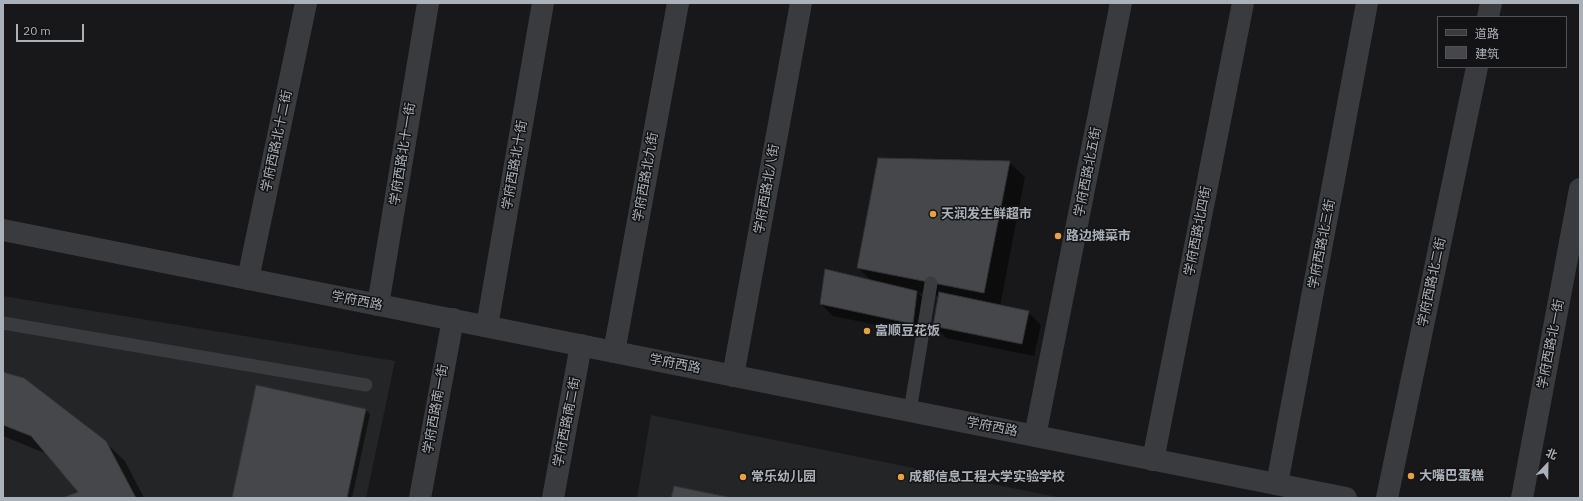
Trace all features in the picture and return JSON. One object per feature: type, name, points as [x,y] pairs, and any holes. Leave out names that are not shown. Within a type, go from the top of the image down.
[{"type":"street","name":"学府西路北十二街","points":[[248,279],[306,3]]},
{"type":"street","name":"学府西路北十一街","points":[[378,305],[428,3]]},
{"type":"street","name":"学府西路北十街","points":[[487,326],[543,3]]},
{"type":"street","name":"学府西路北九街","points":[[614,352],[678,3]]},
{"type":"street","name":"学府西路北八街","points":[[733,376],[801,3]]},
{"type":"street","name":"学府西路北五街","points":[[1035,436],[1121,3]]},
{"type":"street","name":"学府西路北四街","points":[[1153,460],[1243,3]]},
{"type":"street","name":"学府西路北三街","points":[[1277,484],[1367,3]]},
{"type":"street","points":[[1488,16],[1491,3]]},
{"type":"street","name":"学府西路北二街","points":[[1387,498],[1477,68]]},
{"type":"street","name":"学府西路北一街","points":[[1522,498],[1580,189]]},
{"type":"street","name":"学府西路","points":[[3,230],[1346,498]]},
{"type":"street","name":"学府西路南一街","points":[[420,498],[452,319]]},
{"type":"street","name":"学府西路南二街","points":[[553,498],[581,345]]},
{"type":"lane","points":[[910,411],[931,283]]},
{"type":"lane","points":[[3,323],[366,385]]},
{"type":"shaded area","points":[[3,296],[395,361],[366,498],[3,498]]},
{"type":"shaded area","name":"常乐幼儿园","points":[[651,415],[1062,498],[637,498]]},
{"type":"building","name":"天润发生鲜超市","points":[[878,158],[1010,161],[984,293],[857,268]]},
{"type":"building","points":[[825,269],[917,291],[913,324],[820,304]]},
{"type":"building","points":[[939,292],[1029,311],[1022,344],[933,326]]},
{"type":"building","points":[[3,372],[24,378],[106,441],[136,498],[62,498],[78,492],[31,436],[3,425]]},
{"type":"building","points":[[256,385],[366,409],[347,498],[232,498]]},
{"type":"building","points":[[674,486],[733,498],[671,498]]},
{"type":"place","name":"天润发生鲜超市","points":[[933,214]]},
{"type":"place","name":"路边摊菜市","points":[[1058,236]]},
{"type":"place","name":"富顺豆花饭","points":[[867,331]]},
{"type":"place","name":"大嘴巴蛋糕","points":[[1411,476]]},
{"type":"place","name":"常乐幼儿园","points":[[743,477]]},
{"type":"place","name":"成都信息工程大学实验学校","points":[[901,477]]}]
